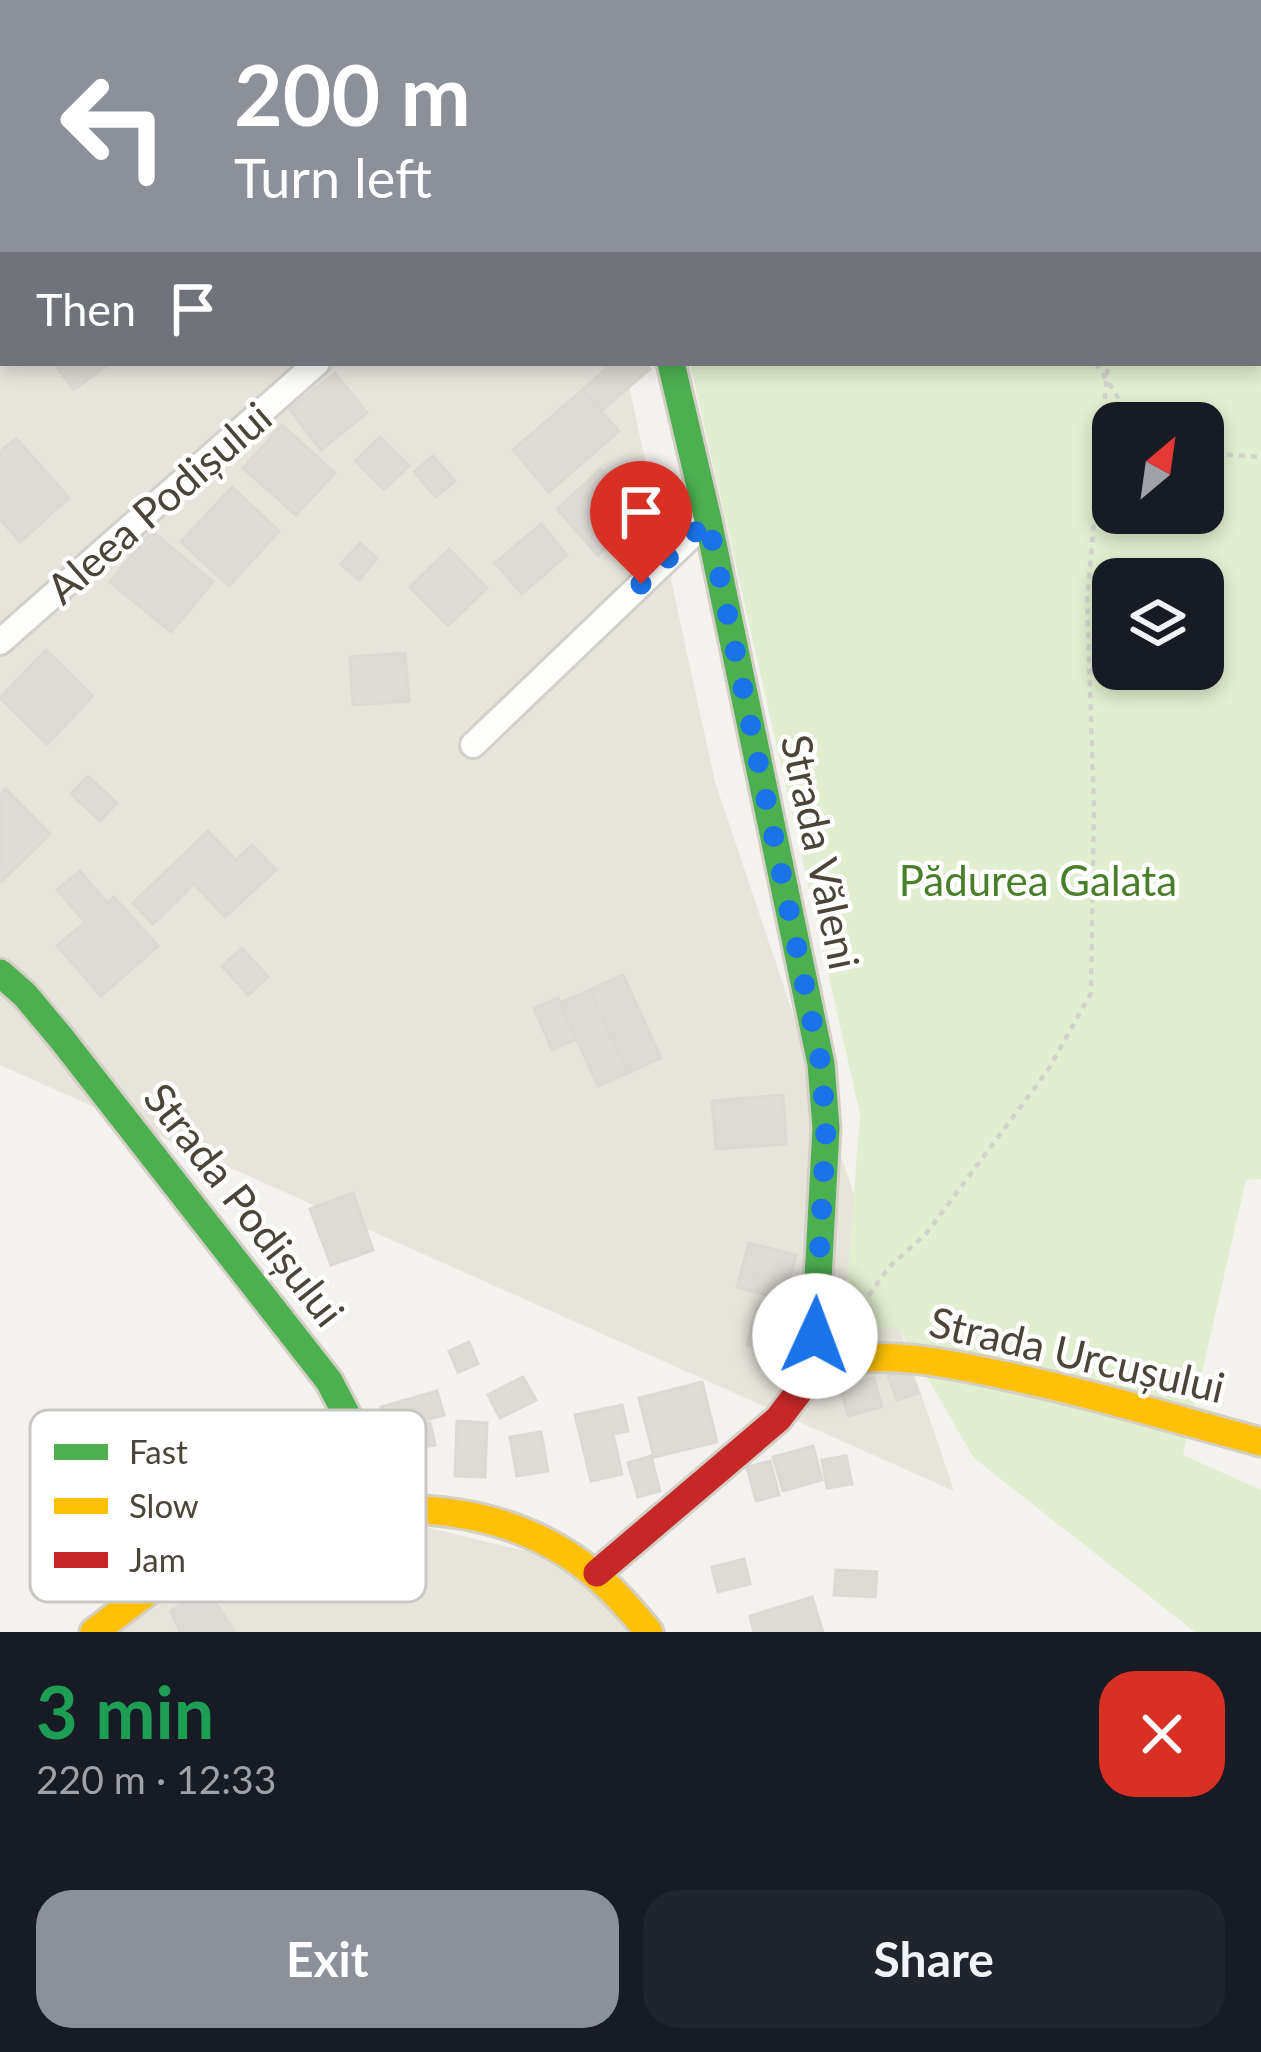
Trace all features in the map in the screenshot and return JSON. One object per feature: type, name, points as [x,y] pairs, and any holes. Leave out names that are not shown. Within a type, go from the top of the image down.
[{"type":"street","name":"Aleea Podișului","points":[[0,642],[314,366]]},
{"type":"street","name":"Strada Văleni","points":[[672,366],[821,1064],[826,1128],[815,1336],[821,1365]]},
{"type":"street","points":[[473,745],[708,520]]},
{"type":"street","name":"Strada Podișului","points":[[0,973],[61,1038],[347,1410]]},
{"type":"street","name":"Strada Urcușului","points":[[821,1365],[840,1359],[900,1356],[938,1362],[1261,1442]]},
{"type":"street","points":[[597,1573],[782,1415],[821,1365]]},
{"type":"street","points":[[426,1512],[505,1523],[546,1540],[597,1573],[634,1609],[649,1632]]},
{"type":"street","points":[[94,1632],[135,1602]]},
{"type":"path","points":[[1098,366],[1121,402]]},
{"type":"path","points":[[848,1325],[889,1267],[926,1234],[1048,1070],[1091,994],[1094,806],[1087,602],[1108,366]]},
{"type":"path","points":[[1224,454],[1261,457]]},
{"type":"shaded area","points":[[0,366],[625,366],[715,782],[954,1491],[0,1065]]},
{"type":"shaded area","points":[[426,1527],[530,1552],[571,1576],[617,1614],[630,1632],[117,1632],[164,1602],[426,1602]]},
{"type":"green space","name":"Pădurea Galata","points":[[691,366],[1261,366],[1261,1179],[1246,1180],[1183,1455],[1261,1490],[1261,1632],[1195,1632],[974,1458],[897,1326],[843,1337],[860,1114]]},
{"type":"building","points":[[56,366],[106,366],[74,390]]},
{"type":"building","points":[[610,366],[650,369],[601,411],[582,390]]},
{"type":"building","points":[[335,373],[367,413],[321,450],[289,409]]},
{"type":"building","points":[[582,390],[619,431],[549,492],[513,450]]},
{"type":"building","points":[[282,425],[335,473],[296,515],[243,468]]},
{"type":"building","points":[[380,437],[409,466],[384,490],[355,461]]},
{"type":"building","points":[[16,438],[69,498],[20,542],[0,519],[0,452]]},
{"type":"building","points":[[433,456],[455,481],[436,497],[414,472]]},
{"type":"building","points":[[601,469],[642,515],[598,555],[557,509]]},
{"type":"building","points":[[232,487],[279,531],[229,586],[181,542]]},
{"type":"building","points":[[541,524],[567,555],[522,594],[495,563]]},
{"type":"building","points":[[152,531],[213,582],[171,632],[110,582]]},
{"type":"building","points":[[360,543],[377,558],[359,580],[341,564]]},
{"type":"building","points":[[449,549],[487,588],[448,626],[410,587]]},
{"type":"building","points":[[46,650],[93,696],[47,744],[0,698]]},
{"type":"building","points":[[405,653],[409,701],[353,705],[350,657]]},
{"type":"building","points":[[88,776],[117,803],[100,821],[71,794]]},
{"type":"building","points":[[6,789],[50,834],[2,881],[0,795]]},
{"type":"building","points":[[208,831],[236,860],[252,845],[276,870],[225,917],[194,884],[153,924],[133,903]]},
{"type":"building","points":[[80,871],[107,903],[114,897],[158,946],[101,996],[57,946],[85,922],[57,890]]},
{"type":"building","points":[[242,948],[268,977],[248,995],[222,966]]},
{"type":"building","points":[[623,975],[661,1058],[628,1073],[590,990]]},
{"type":"building","points":[[590,990],[628,1073],[598,1086],[560,1003]]},
{"type":"building","points":[[558,998],[576,1039],[552,1050],[534,1008]]},
{"type":"building","points":[[783,1095],[786,1144],[716,1149],[712,1101]]},
{"type":"building","points":[[353,1193],[373,1250],[331,1265],[310,1209]]},
{"type":"building","points":[[749,1243],[796,1255],[784,1300],[737,1287]]},
{"type":"building","points":[[757,1309],[794,1320],[783,1356],[747,1345]]},
{"type":"building","points":[[469,1342],[478,1364],[458,1372],[449,1351]]},
{"type":"building","points":[[908,1366],[918,1393],[897,1400],[887,1373]]},
{"type":"building","points":[[523,1377],[536,1400],[500,1418],[488,1395]]},
{"type":"building","points":[[874,1378],[882,1407],[848,1416],[840,1387]]},
{"type":"building","points":[[702,1382],[717,1442],[654,1457],[639,1398]]},
{"type":"building","points":[[437,1391],[444,1415],[426,1420],[426,1410],[381,1407]]},
{"type":"building","points":[[622,1405],[628,1431],[613,1434],[622,1474],[591,1481],[575,1415]]},
{"type":"building","points":[[457,1421],[487,1423],[485,1477],[455,1476]]},
{"type":"building","points":[[430,1423],[435,1445],[426,1447],[426,1424]]},
{"type":"building","points":[[541,1432],[548,1471],[517,1476],[510,1437]]},
{"type":"building","points":[[813,1446],[822,1480],[783,1491],[773,1457]]},
{"type":"building","points":[[651,1456],[660,1491],[638,1497],[628,1463]]},
{"type":"building","points":[[846,1456],[852,1484],[827,1488],[822,1460]]},
{"type":"building","points":[[770,1461],[779,1495],[756,1501],[747,1467]]},
{"type":"building","points":[[744,1559],[750,1584],[718,1592],[712,1567]]},
{"type":"building","points":[[836,1570],[877,1572],[875,1597],[834,1595]]},
{"type":"building","points":[[812,1597],[823,1632],[754,1632],[750,1616]]},
{"type":"building","points":[[185,1602],[216,1602],[234,1632],[180,1632],[171,1611]]},
{"type":"traffic: fast","points":[[672,366],[821,1064],[826,1128],[815,1336],[821,1365]]},
{"type":"traffic: fast","points":[[0,973],[61,1038],[329,1381],[344,1410]]},
{"type":"traffic: slow","points":[[839,1361],[901,1358],[963,1367],[1261,1442]]},
{"type":"traffic: slow","points":[[426,1510],[491,1521],[532,1535],[592,1573],[649,1632]]},
{"type":"traffic: slow","points":[[94,1632],[135,1602]]},
{"type":"traffic: jam","points":[[597,1573],[778,1419],[817,1368],[839,1361]]},
{"type":"route","points":[[641,584],[708,520],[821,1064],[826,1128],[815,1336]]}]
